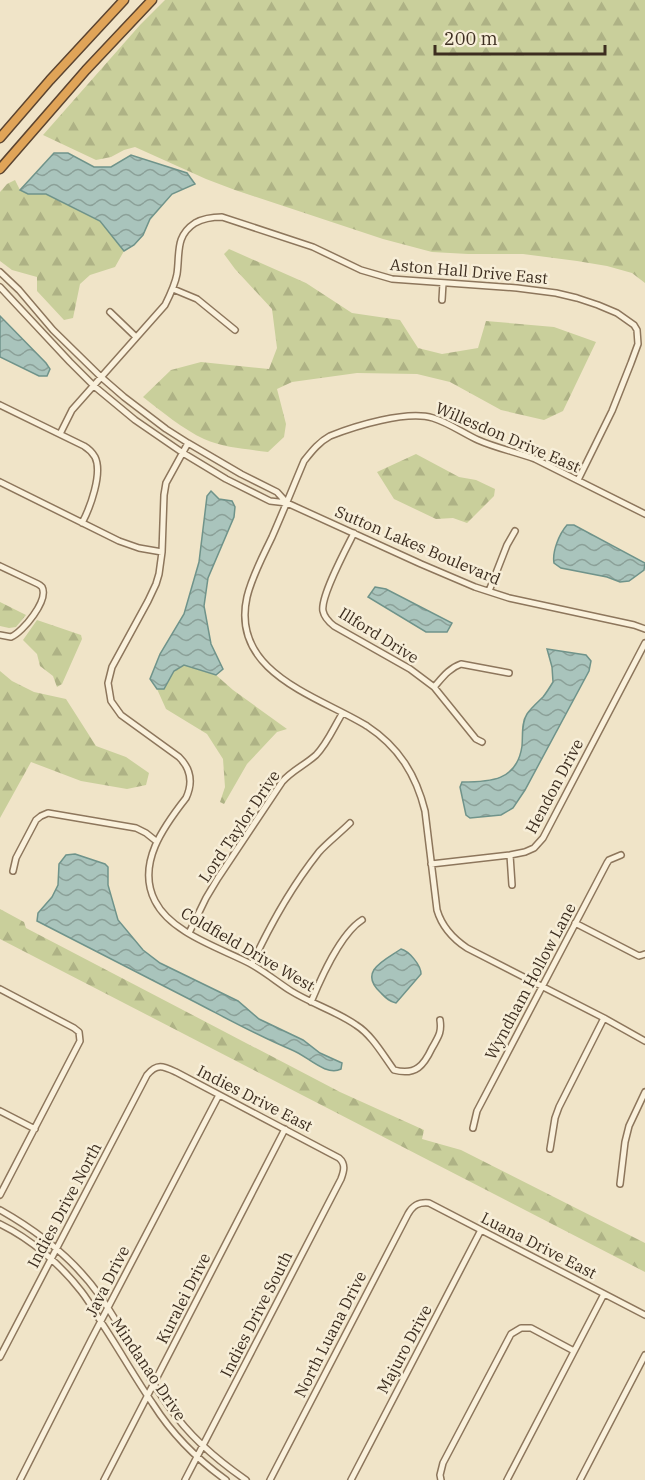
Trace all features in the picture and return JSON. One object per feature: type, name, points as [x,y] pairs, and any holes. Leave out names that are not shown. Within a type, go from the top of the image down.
[{"type":"highway","points":[[0,138],[124,0]]},
{"type":"highway","points":[[0,168],[79,78],[152,0]]},
{"type":"street","name":"Aston Hall Drive East","points":[[173,289],[181,238],[198,221],[212,217],[231,219],[313,247],[361,270],[392,279],[556,293],[617,313],[634,325],[637,330],[638,344],[612,411],[578,480]]},
{"type":"street","name":"Sutton Lakes Boulevard","points":[[0,272],[53,330],[131,403],[188,443],[277,492],[287,502],[475,587],[509,598],[645,628]]},
{"type":"street","points":[[442,300],[443,283]]},
{"type":"street","name":"Sutton Lakes Boulevard","points":[[0,287],[70,363],[135,420],[226,479],[270,501],[287,502]]},
{"type":"street","points":[[60,434],[69,414],[165,305],[173,289],[196,299],[236,330]]},
{"type":"street","points":[[26,315],[33,307]]},
{"type":"street","points":[[110,312],[136,336]]},
{"type":"street","points":[[0,405],[84,446],[95,456],[97,462],[94,496],[82,523]]},
{"type":"street","name":"Willesdon Drive East","points":[[645,514],[526,456],[479,440],[433,418],[396,417],[340,432],[321,441],[304,462],[250,584],[245,610],[247,632],[253,647],[271,671],[294,687],[367,727],[386,742],[406,764],[422,797],[437,910],[449,935],[467,948],[645,1041]]},
{"type":"street","name":"Coldfield Drive West","points":[[188,443],[166,483],[162,552],[156,584],[112,667],[108,683],[111,701],[122,715],[179,757],[184,762],[190,777],[189,791],[156,841],[151,856],[150,879],[155,901],[169,920],[189,933],[252,964],[291,991],[355,1024],[394,1070],[409,1072],[425,1062],[441,1030],[440,1020]]},
{"type":"street","points":[[0,483],[128,545],[162,552]]},
{"type":"street","points":[[489,591],[515,531]]},
{"type":"street","name":"Illford Drive","points":[[354,533],[325,595],[322,609],[330,623],[410,669],[434,687],[476,739],[482,742]]},
{"type":"street","points":[[0,566],[42,586],[43,591],[35,612],[22,630],[11,637],[0,635]]},
{"type":"street","name":"Hendon Drive","points":[[431,864],[510,855],[530,850],[538,844],[645,643]]},
{"type":"street","points":[[434,687],[448,671],[461,664],[509,673]]},
{"type":"street","name":"Lord Taylor Drive","points":[[189,933],[218,878],[282,782],[319,752],[342,714]]},
{"type":"street","points":[[13,871],[16,858],[36,820],[48,813],[130,827],[146,833],[156,841]]},
{"type":"street","points":[[252,964],[264,937],[290,892],[321,851],[350,823]]},
{"type":"street","points":[[510,855],[512,885]]},
{"type":"street","name":"Wyndham Hollow Lane","points":[[473,1128],[477,1111],[609,860],[621,855]]},
{"type":"street","points":[[311,1002],[342,941],[355,925],[363,920]]},
{"type":"street","points":[[575,923],[639,956],[645,954]]},
{"type":"street","points":[[0,989],[74,1028],[80,1036],[77,1047],[0,1195]]},
{"type":"street","points":[[550,1149],[559,1107],[604,1018]]},
{"type":"street","name":"Indies Drive East","points":[[155,1068],[161,1066],[167,1068],[342,1160]]},
{"type":"street","name":"Indies Drive North","points":[[0,1357],[147,1075],[155,1068]]},
{"type":"street","points":[[620,1184],[629,1126],[645,1092]]},
{"type":"street","name":"Java Drive","points":[[20,1480],[219,1095]]},
{"type":"street","points":[[0,1111],[35,1129]]},
{"type":"street","name":"Kuralei Drive","points":[[104,1480],[285,1129]]},
{"type":"street","name":"Indies Drive South","points":[[185,1480],[341,1179],[344,1171],[342,1160]]},
{"type":"street","name":"Luana Drive East","points":[[419,1203],[429,1203],[645,1315]]},
{"type":"street","name":"North Luana Drive","points":[[270,1480],[408,1214],[412,1207],[419,1203]]},
{"type":"street","name":"Mindanao Drive","points":[[0,1210],[24,1224],[57,1249],[82,1274],[108,1308],[153,1384],[177,1418],[203,1446],[246,1480]]},
{"type":"street","name":"Mindanao Drive","points":[[0,1224],[24,1238],[70,1277],[82,1291],[170,1427],[197,1456],[226,1480]]},
{"type":"street","name":"Majuro Drive","points":[[351,1480],[481,1230]]},
{"type":"street","points":[[507,1480],[604,1294]]},
{"type":"street","points":[[440,1477],[442,1463],[511,1334],[521,1328],[531,1328],[574,1351]]},
{"type":"street","points":[[580,1480],[645,1355]]},
{"type":"green space","points":[[165,0],[645,0],[645,283],[632,273],[577,261],[523,254],[432,252],[383,239],[235,190],[135,147],[111,157],[96,160],[43,135]]},
{"type":"green space","points":[[15,180],[20,190],[28,194],[46,194],[100,221],[124,251],[115,267],[90,275],[80,284],[73,318],[64,320],[37,291],[37,277],[12,270],[0,261],[0,192],[7,184]]},
{"type":"green space","points":[[229,249],[306,283],[352,313],[400,320],[418,348],[442,354],[478,348],[486,321],[554,327],[596,342],[563,411],[544,420],[501,410],[450,382],[417,374],[357,373],[292,382],[277,389],[286,424],[284,437],[268,452],[220,444],[189,431],[143,397],[171,370],[201,362],[269,369],[277,348],[272,309],[224,254]]},
{"type":"green space","points":[[416,454],[459,477],[476,480],[495,489],[494,496],[467,523],[453,518],[436,519],[394,499],[377,472]]},
{"type":"green space","points":[[0,602],[26,615],[16,627],[0,626]]},
{"type":"green space","points":[[37,620],[81,635],[82,639],[62,684],[57,687],[53,676],[40,666],[37,654],[23,640]]},
{"type":"green space","points":[[184,665],[216,675],[287,729],[277,732],[247,764],[224,804],[220,802],[225,787],[223,759],[207,734],[166,709],[157,689],[164,689],[174,671]]},
{"type":"green space","points":[[0,671],[12,681],[34,692],[66,699],[96,746],[126,757],[149,773],[146,785],[127,789],[81,781],[31,762],[0,818]]},
{"type":"green space","points":[[0,909],[24,922],[26,928],[340,1092],[424,1130],[422,1139],[461,1150],[645,1243],[645,1272],[0,939]]},
{"type":"water","points":[[54,153],[68,153],[94,167],[111,167],[131,155],[187,173],[195,184],[172,194],[150,219],[143,235],[134,245],[124,251],[100,221],[46,194],[28,194],[20,190]]},
{"type":"water","points":[[0,316],[46,363],[50,369],[47,376],[39,376],[0,357]]},
{"type":"water","points":[[211,491],[219,499],[232,501],[235,507],[234,517],[208,578],[204,606],[211,644],[223,669],[216,675],[184,665],[174,671],[164,689],[157,689],[150,679],[160,654],[184,614],[199,562],[207,496]]},
{"type":"water","points":[[567,525],[574,525],[645,563],[644,570],[629,581],[620,582],[607,577],[561,568],[554,563],[554,554],[559,538]]},
{"type":"water","points":[[375,587],[386,589],[452,623],[447,632],[426,632],[368,597]]},
{"type":"water","points":[[547,649],[586,655],[591,661],[589,671],[513,808],[501,815],[470,818],[466,815],[460,787],[462,782],[492,780],[508,773],[514,766],[522,746],[525,718],[553,682]]},
{"type":"water","points":[[75,854],[108,867],[108,885],[118,920],[143,950],[160,963],[238,1001],[259,1019],[303,1040],[320,1053],[342,1063],[341,1069],[335,1071],[323,1068],[298,1053],[242,1027],[37,921],[38,913],[52,897],[58,885],[59,864],[66,855]]},
{"type":"water","points":[[401,949],[408,952],[414,959],[421,974],[396,1003],[380,992],[372,978],[376,967]]}]
